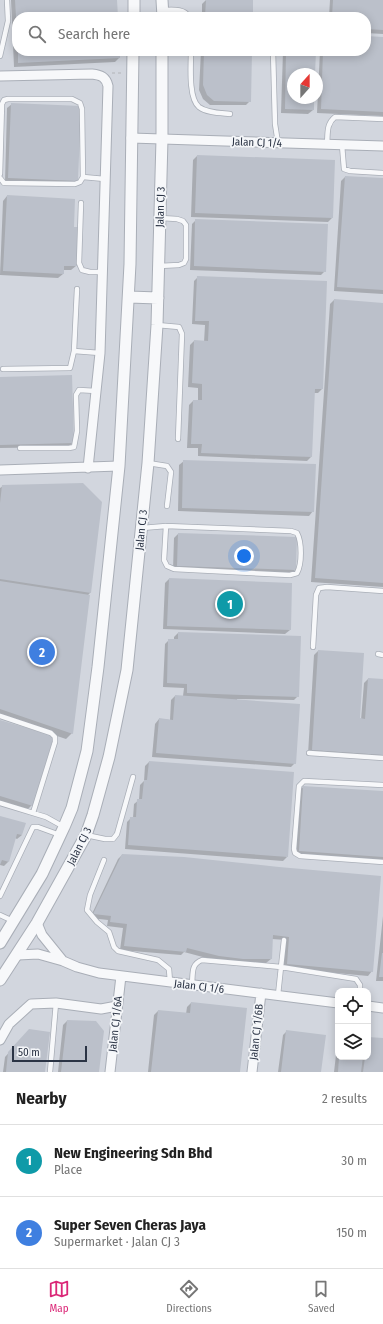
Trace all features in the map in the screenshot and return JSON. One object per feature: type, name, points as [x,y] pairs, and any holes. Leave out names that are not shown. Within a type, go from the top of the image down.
[{"type":"street","points":[[134,0],[134,12]]},
{"type":"street","name":"Jalan CJ 3","points":[[0,943],[42,874],[62,831],[72,808],[87,751],[99,660],[119,466],[129,297],[133,56]]},
{"type":"street","name":"Jalan CJ 3","points":[[0,980],[37,923],[86,835],[109,757],[127,670],[148,464],[157,325],[162,139],[162,56]]},
{"type":"street","points":[[0,76],[92,74],[103,76],[108,86],[104,272],[100,352],[88,468]]},
{"type":"street","name":"Jalan CJ 1/4","points":[[132,138],[383,146]]},
{"type":"street","points":[[129,297],[158,298]]},
{"type":"street","points":[[0,470],[119,466]]},
{"type":"street","name":"Jalan CJ 1/6","points":[[37,923],[42,935],[63,961]]},
{"type":"street","name":"Jalan CJ 1/6","points":[[18,954],[38,954],[99,973],[335,1003]]},
{"type":"street","name":"Jalan CJ 1/6A","points":[[110,1072],[121,976]]},
{"type":"street","name":"Jalan CJ 1/6B","points":[[252,1072],[261,993]]},
{"type":"street","points":[[0,1040],[8,1024],[31,1004],[56,1003],[101,1009],[117,1006]]},
{"type":"street","points":[[371,1006],[383,1008]]},
{"type":"lane","points":[[0,56],[8,21],[7,0]]},
{"type":"lane","points":[[163,9],[179,10],[184,12]]},
{"type":"lane","points":[[191,56],[191,82],[194,99],[198,106],[205,110],[230,114]]},
{"type":"lane","points":[[273,56],[278,143]]},
{"type":"lane","points":[[0,174],[2,104],[4,100],[8,98],[72,99],[80,103],[82,109],[84,177],[80,182],[75,184],[4,183],[0,178]]},
{"type":"lane","points":[[327,144],[330,121],[335,117],[383,119]]},
{"type":"lane","points":[[342,145],[344,169],[350,171],[383,173]]},
{"type":"lane","points":[[84,177],[105,179]]},
{"type":"lane","points":[[81,203],[79,263],[82,270],[90,272],[104,272]]},
{"type":"lane","points":[[158,266],[179,265],[184,263],[186,259],[186,225],[183,221],[178,219],[160,218]]},
{"type":"lane","points":[[3,370],[70,368],[74,351],[77,289]]},
{"type":"lane","points":[[157,325],[178,327],[182,334],[178,439]]},
{"type":"lane","points":[[74,351],[100,352]]},
{"type":"lane","points":[[20,448],[74,447],[77,431],[76,395],[79,390],[96,391]]},
{"type":"lane","points":[[148,464],[167,466],[171,472],[167,506]]},
{"type":"lane","points":[[141,528],[166,526],[291,531],[297,533],[300,540],[299,569],[297,573],[290,575],[174,569],[167,566],[164,560],[166,526]]},
{"type":"lane","points":[[313,647],[316,595],[319,588],[327,587],[383,591]]},
{"type":"lane","points":[[0,716],[51,733],[55,737],[55,742],[34,813]]},
{"type":"lane","points":[[309,753],[383,758]]},
{"type":"lane","points":[[86,835],[112,839],[117,834],[133,777]]},
{"type":"lane","points":[[383,785],[304,781],[299,786],[294,849],[295,854],[300,856],[383,862]]},
{"type":"lane","points":[[0,803],[46,817],[62,831]]},
{"type":"lane","points":[[0,896],[33,827],[62,831]]},
{"type":"lane","points":[[104,860],[90,895],[87,910],[96,922],[109,932],[114,947],[118,951],[158,960],[169,969],[170,982]]},
{"type":"lane","points":[[0,915],[14,921]]},
{"type":"lane","points":[[278,995],[284,940]]},
{"type":"lane","points":[[192,984],[196,962],[202,960],[280,967],[356,979],[360,985],[360,988]]},
{"type":"lane","points":[[50,1072],[56,1003]]},
{"type":"path","points":[[103,76],[110,74],[133,73]]},
{"type":"shaded area","points":[[0,0],[383,0],[383,1072],[0,1072]]},
{"type":"building","points":[[15,0],[117,0],[118,12],[16,12]]},
{"type":"building","points":[[206,0],[253,0],[253,12],[205,12]]},
{"type":"building","points":[[333,0],[383,0],[383,30],[371,29],[371,12],[332,12]]},
{"type":"building","points":[[371,36],[383,37],[383,112],[321,109],[321,104],[323,104],[323,56],[371,56]]},
{"type":"building","points":[[18,56],[120,56],[120,58],[18,63]]},
{"type":"building","points":[[204,56],[252,56],[251,102],[214,101],[207,95],[203,85]]},
{"type":"building","points":[[286,56],[316,56],[315,68],[287,68],[287,104],[314,104],[314,110],[285,109]]},
{"type":"building","points":[[11,103],[81,106],[78,181],[8,178]]},
{"type":"building","points":[[197,155],[335,160],[333,218],[195,213]]},
{"type":"building","points":[[345,176],[383,178],[383,290],[337,287]]},
{"type":"building","points":[[7,195],[75,199],[74,227],[78,227],[77,266],[64,266],[64,274],[3,271]]},
{"type":"building","points":[[195,219],[328,224],[326,272],[194,266]]},
{"type":"building","points":[[197,276],[327,281],[323,389],[315,389],[312,457],[201,453],[202,444],[191,444],[193,400],[202,400],[202,384],[192,383],[194,340],[208,341],[209,321],[195,321]]},
{"type":"building","points":[[334,299],[383,303],[383,583],[315,578]]},
{"type":"building","points":[[72,375],[74,443],[0,445],[0,377]]},
{"type":"building","points":[[183,460],[316,464],[314,512],[182,508]]},
{"type":"building","points":[[83,483],[102,502],[91,593],[0,579],[0,503],[2,485]]},
{"type":"building","points":[[178,533],[297,537],[296,570],[177,566]]},
{"type":"building","points":[[169,578],[292,583],[291,630],[167,626]]},
{"type":"building","points":[[0,581],[90,595],[73,734],[0,709]]},
{"type":"building","points":[[178,632],[301,636],[299,697],[187,693],[187,684],[167,683],[168,639],[178,639]]},
{"type":"building","points":[[318,650],[364,653],[360,718],[365,719],[368,678],[383,679],[383,755],[312,750]]},
{"type":"building","points":[[175,695],[300,704],[296,764],[156,753],[159,718],[173,720]]},
{"type":"building","points":[[0,720],[54,736],[33,806],[0,796]]},
{"type":"building","points":[[149,761],[294,772],[288,857],[128,845],[130,817],[136,817],[137,799],[142,799],[144,780],[147,780]]},
{"type":"building","points":[[303,786],[383,791],[383,857],[299,851]]},
{"type":"building","points":[[0,816],[26,823],[22,835],[17,834],[9,862],[2,860],[0,865]]},
{"type":"building","points":[[122,854],[184,857],[381,876],[373,972],[287,964],[289,937],[273,935],[272,959],[243,959],[219,956],[187,948],[186,952],[124,946],[127,924],[110,922],[111,916],[93,914]]},
{"type":"building","points":[[382,953],[383,977],[379,977]]},
{"type":"building","points":[[191,1002],[247,1008],[240,1072],[151,1072],[158,1010],[190,1013]]},
{"type":"building","points":[[67,1020],[96,1021],[104,1031],[99,1072],[61,1072]]},
{"type":"building","points":[[29,1029],[50,1032],[45,1072],[6,1072],[8,1052]]},
{"type":"building","points":[[286,1030],[326,1035],[321,1072],[281,1072]]},
{"type":"building","points":[[371,1037],[383,1038],[383,1072],[363,1072],[365,1060],[371,1060]]},
{"type":"building","points":[[339,1060],[363,1060],[361,1072],[338,1072]]},
{"type":"place","name":"New Engineering Sdn Bhd","points":[[230,604]]},
{"type":"place","name":"Super Seven Cheras Jaya","points":[[42,652]]}]
